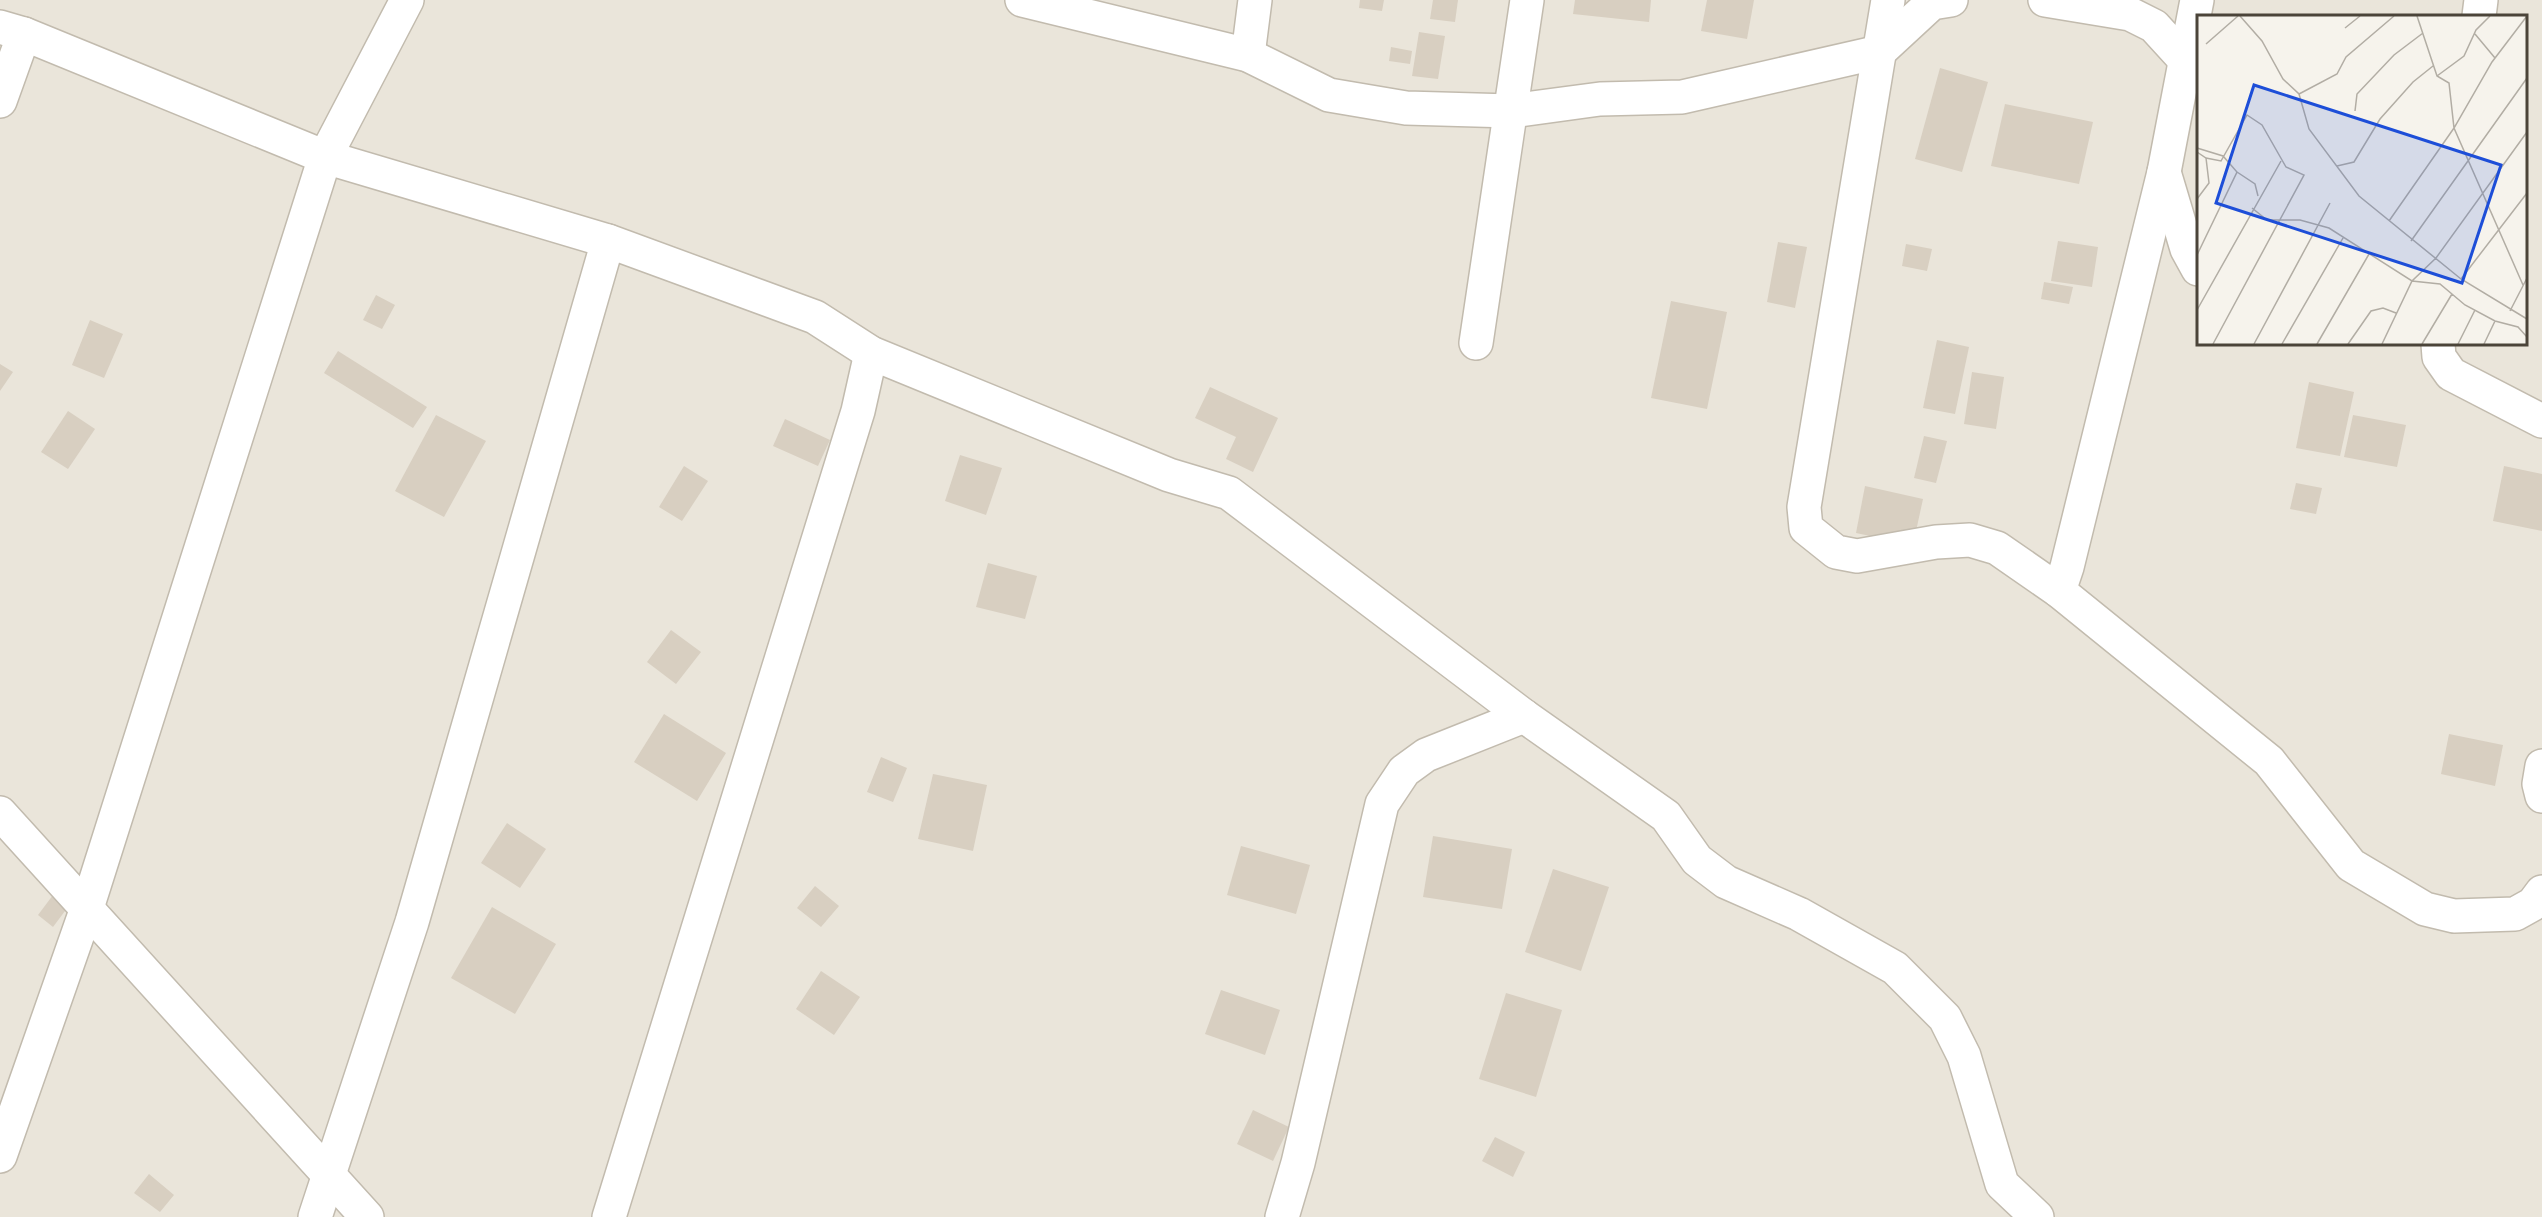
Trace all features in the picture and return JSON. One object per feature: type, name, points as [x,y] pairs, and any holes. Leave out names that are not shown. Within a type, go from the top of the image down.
[{"type":"street","points":[[0,1156],[87,908],[325,157],[407,0]]},
{"type":"street","points":[[1022,0],[1248,55],[1329,95],[1406,108],[1510,111],[1600,99],[1682,97],[1879,52],[1932,3],[1951,0]]},
{"type":"street","points":[[1248,55],[1255,0]]},
{"type":"street","points":[[1476,343],[1527,0]]},
{"type":"street","points":[[1888,0],[1804,507],[1806,528],[1836,552],[1857,556],[1936,542],[1970,540],[1997,548],[2059,591],[2269,761],[2351,865],[2425,909],[2454,916],[2515,914],[2533,904],[2542,892]]},
{"type":"street","points":[[2044,0],[2130,14],[2154,26],[2186,61]]},
{"type":"street","points":[[2059,591],[2067,567],[2164,172],[2197,0]]},
{"type":"street","points":[[2479,15],[2481,0]]},
{"type":"street","points":[[0,101],[12,30],[325,157],[608,241],[815,317],[871,353],[1169,475],[1229,493],[1524,716],[1666,816],[1697,860],[1726,882],[1799,914],[1895,968],[1945,1018],[1964,1056],[2002,1184],[2037,1217]]},
{"type":"street","points":[[2164,172],[2187,249],[2197,266]]},
{"type":"street","points":[[315,1217],[412,922],[608,241]]},
{"type":"street","points":[[2431,348],[2451,374],[2542,421]]},
{"type":"street","points":[[609,1217],[858,411],[871,353]]},
{"type":"street","points":[[1282,1217],[1298,1163],[1382,804],[1404,771],[1426,755],[1524,716]]},
{"type":"street","points":[[2542,766],[2539,784],[2542,796]]},
{"type":"street","points":[[0,813],[367,1217]]},
{"type":"shaded area","points":[[0,0],[2542,0],[2542,1217],[0,1217]]},
{"type":"building","points":[[1360,0],[1384,0],[1382,11],[1359,8]]},
{"type":"building","points":[[1433,0],[1458,0],[1455,22],[1430,19]]},
{"type":"building","points":[[1575,0],[1651,0],[1649,22],[1573,14]]},
{"type":"building","points":[[1707,0],[1754,0],[1747,39],[1701,31]]},
{"type":"building","points":[[1419,32],[1445,36],[1438,79],[1412,76]]},
{"type":"building","points":[[1391,47],[1412,51],[1410,64],[1389,61]]},
{"type":"building","points":[[1940,68],[1988,82],[1962,172],[1915,159]]},
{"type":"building","points":[[2005,104],[2093,122],[2079,184],[1991,166]]},
{"type":"building","points":[[2058,241],[2098,247],[2092,287],[2051,281]]},
{"type":"building","points":[[1778,242],[1807,247],[1795,308],[1767,302]]},
{"type":"building","points":[[1906,244],[1932,249],[1927,271],[1902,266]]},
{"type":"building","points":[[2044,282],[2073,287],[2069,304],[2041,299]]},
{"type":"building","points":[[376,295],[395,305],[382,329],[363,320]]},
{"type":"building","points":[[1671,301],[1727,312],[1707,409],[1651,398]]},
{"type":"building","points":[[90,320],[123,334],[104,378],[72,365]]},
{"type":"building","points":[[1937,340],[1969,347],[1955,414],[1923,408]]},
{"type":"building","points":[[338,351],[427,407],[413,428],[324,373]]},
{"type":"building","points":[[0,364],[13,372],[0,391]]},
{"type":"building","points":[[1972,372],[2004,377],[1996,429],[1964,424]]},
{"type":"building","points":[[2309,382],[2354,392],[2340,456],[2296,448]]},
{"type":"building","points":[[1210,387],[1278,418],[1253,472],[1226,459],[1236,437],[1195,418]]},
{"type":"building","points":[[68,411],[95,429],[68,469],[41,452]]},
{"type":"building","points":[[436,415],[486,441],[444,517],[395,491]]},
{"type":"building","points":[[2353,415],[2406,425],[2397,467],[2344,457]]},
{"type":"building","points":[[785,419],[830,440],[818,466],[773,446]]},
{"type":"building","points":[[1924,436],[1947,441],[1936,483],[1914,478]]},
{"type":"building","points":[[960,455],[1002,468],[986,515],[945,501]]},
{"type":"building","points":[[684,466],[708,481],[682,521],[659,507]]},
{"type":"building","points":[[2504,466],[2542,474],[2542,531],[2493,521]]},
{"type":"building","points":[[2296,483],[2322,488],[2316,514],[2290,509]]},
{"type":"building","points":[[1865,486],[1923,499],[1913,545],[1856,533]]},
{"type":"building","points":[[988,563],[1037,576],[1025,619],[976,607]]},
{"type":"building","points":[[671,630],[701,652],[676,684],[647,662]]},
{"type":"building","points":[[664,714],[726,753],[697,801],[634,762]]},
{"type":"building","points":[[2449,734],[2503,745],[2495,786],[2441,774]]},
{"type":"building","points":[[881,757],[907,768],[893,802],[867,792]]},
{"type":"building","points":[[933,774],[987,785],[973,851],[918,839]]},
{"type":"building","points":[[507,823],[546,849],[520,888],[481,863]]},
{"type":"building","points":[[1433,836],[1512,849],[1502,909],[1423,897]]},
{"type":"building","points":[[1241,846],[1310,865],[1296,914],[1227,895]]},
{"type":"building","points":[[1553,869],[1609,887],[1581,971],[1525,952]]},
{"type":"building","points":[[815,886],[839,906],[821,927],[797,908]]},
{"type":"building","points":[[53,895],[68,907],[53,927],[38,915]]},
{"type":"building","points":[[492,907],[556,944],[515,1014],[451,978]]},
{"type":"building","points":[[821,971],[860,997],[834,1035],[796,1009]]},
{"type":"building","points":[[1221,990],[1280,1010],[1265,1055],[1205,1034]]},
{"type":"building","points":[[1506,993],[1562,1010],[1536,1097],[1479,1079]]},
{"type":"building","points":[[1253,1110],[1289,1127],[1273,1161],[1237,1144]]},
{"type":"building","points":[[1495,1137],[1525,1152],[1513,1177],[1482,1161]]},
{"type":"building","points":[[149,1174],[174,1195],[160,1212],[134,1193]]}]
